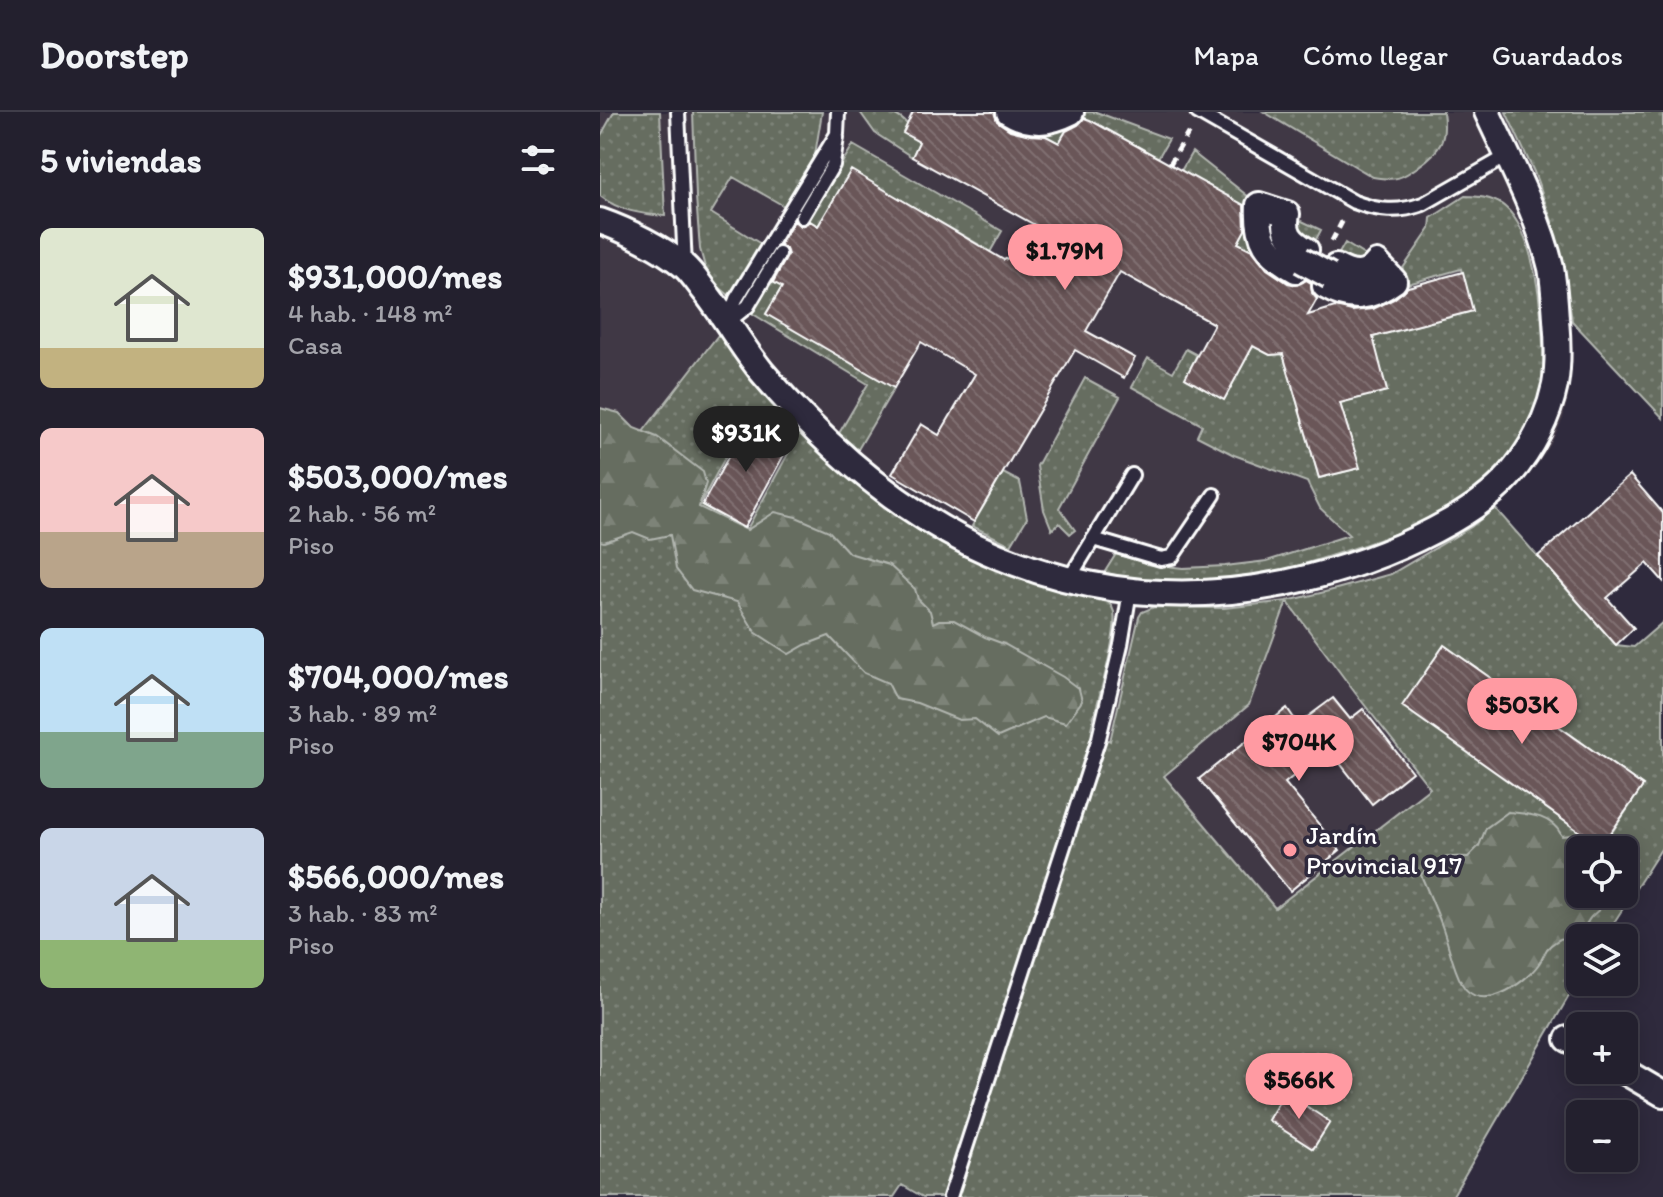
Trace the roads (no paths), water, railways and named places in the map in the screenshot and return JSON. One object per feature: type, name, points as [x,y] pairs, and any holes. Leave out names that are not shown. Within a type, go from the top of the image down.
[{"type":"street","points":[[1009,112],[1038,122],[1071,112]]},
{"type":"street","points":[[600,221],[618,227],[685,267],[760,370],[834,450],[908,506],[970,543],[1008,560],[1069,579],[1130,591],[1232,591],[1281,583],[1356,564],[1432,532],[1467,511],[1507,478],[1534,441],[1555,387],[1558,345],[1551,271],[1543,240],[1487,112]]},
{"type":"street","points":[[1273,210],[1287,214],[1285,225],[1289,237],[1306,250],[1301,260],[1346,284],[1360,286],[1374,282],[1386,273]]},
{"type":"street","points":[[1638,1079],[1663,1094]]},
{"type":"lane","points":[[678,112],[685,267]]},
{"type":"lane","points":[[802,217],[833,165],[838,112]]},
{"type":"lane","points":[[1197,112],[1354,202],[1378,210],[1394,211],[1423,204],[1507,156]]},
{"type":"lane","points":[[727,323],[736,299],[837,134]]},
{"type":"lane","points":[[727,323],[748,306],[779,254]]},
{"type":"lane","points":[[1069,579],[1132,475]]},
{"type":"lane","points":[[1093,539],[1161,559],[1172,557],[1214,495]]},
{"type":"lane","points":[[950,1197],[1099,738],[1130,591]]},
{"type":"place","name":"Jardín Provincial 917","points":[[1290,850]]}]
